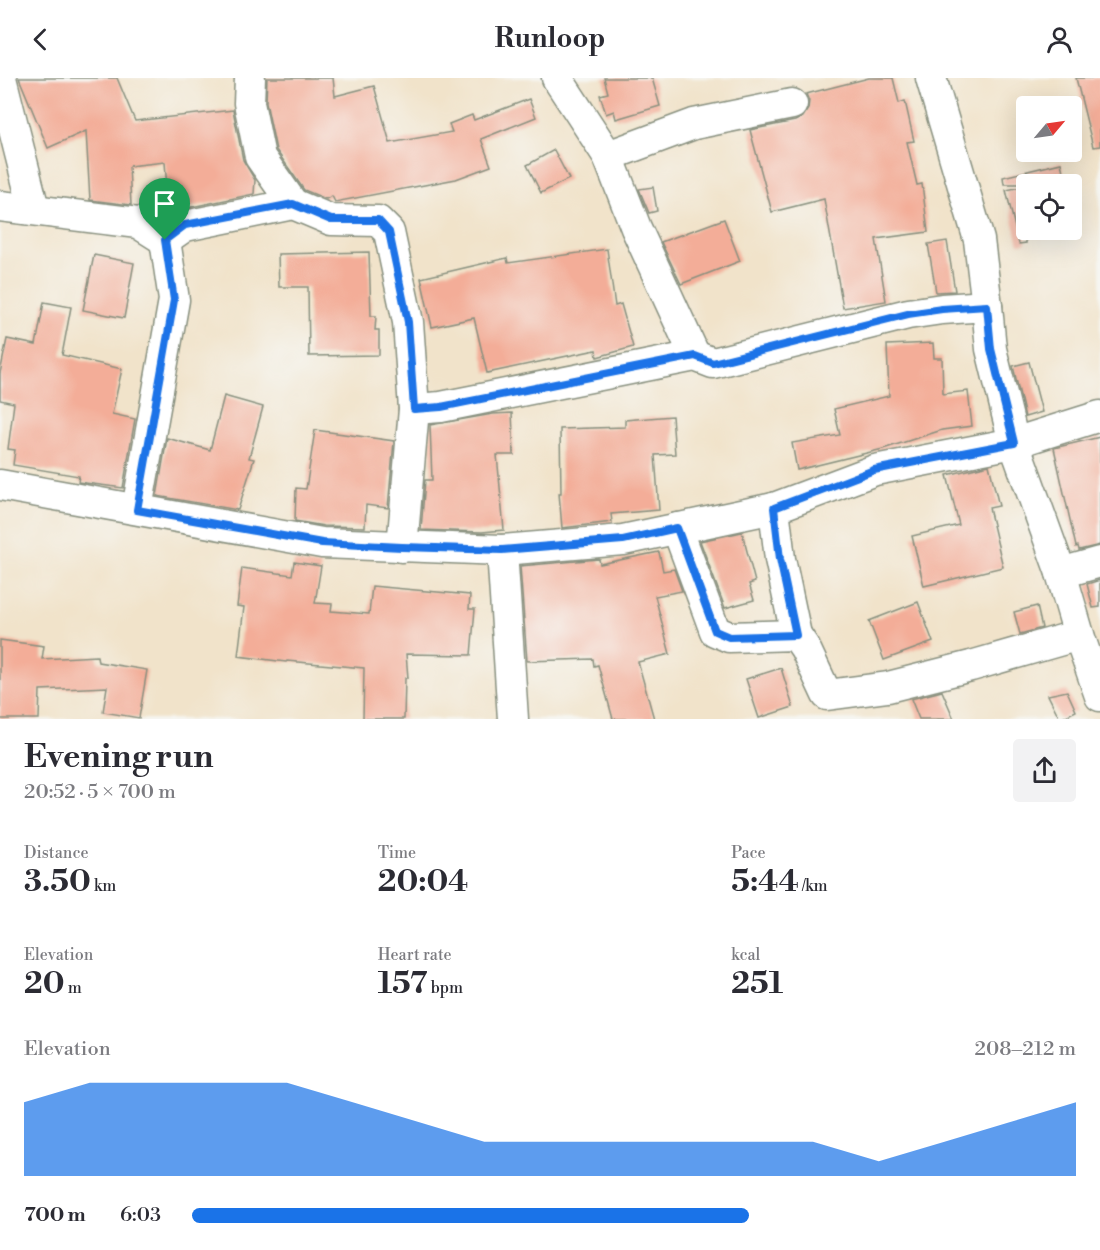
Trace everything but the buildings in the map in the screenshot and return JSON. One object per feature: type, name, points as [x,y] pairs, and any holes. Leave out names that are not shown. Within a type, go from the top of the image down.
[{"type":"street","points":[[1,78],[34,209]]},
{"type":"street","points":[[557,78],[608,156],[636,228],[695,356]]},
{"type":"street","points":[[931,78],[979,240],[991,349],[1014,443],[1061,573],[1100,696]]},
{"type":"street","points":[[258,80],[249,103],[260,157],[293,204],[331,220],[378,220],[389,232],[408,322],[414,409],[402,547]]},
{"type":"street","points":[[608,156],[694,124],[792,104]]},
{"type":"street","points":[[165,240],[185,225],[293,204]]},
{"type":"street","points":[[0,206],[138,223],[165,240],[174,300],[137,510]]},
{"type":"street","points":[[414,409],[441,407],[695,356],[713,363],[908,314],[987,306]]},
{"type":"street","points":[[0,485],[322,543],[502,550],[623,540],[774,508],[874,470],[1014,443],[1100,416]]},
{"type":"street","points":[[774,508],[780,559],[796,635],[805,648],[827,695],[888,687],[1079,635]]},
{"type":"street","points":[[677,528],[715,631],[729,637],[796,635]]},
{"type":"street","points":[[502,550],[513,719]]},
{"type":"street","points":[[1061,573],[1100,562]]},
{"type":"route","points":[[293,204],[331,220],[378,220],[389,232],[408,322],[414,409],[441,407],[695,356],[713,363],[908,314],[987,306],[991,349],[1014,443],[874,470],[774,508],[780,559],[796,635],[729,637],[715,631],[677,528],[623,540],[502,550],[402,547],[322,543],[137,510],[174,300],[165,240],[185,225],[293,204]]}]
